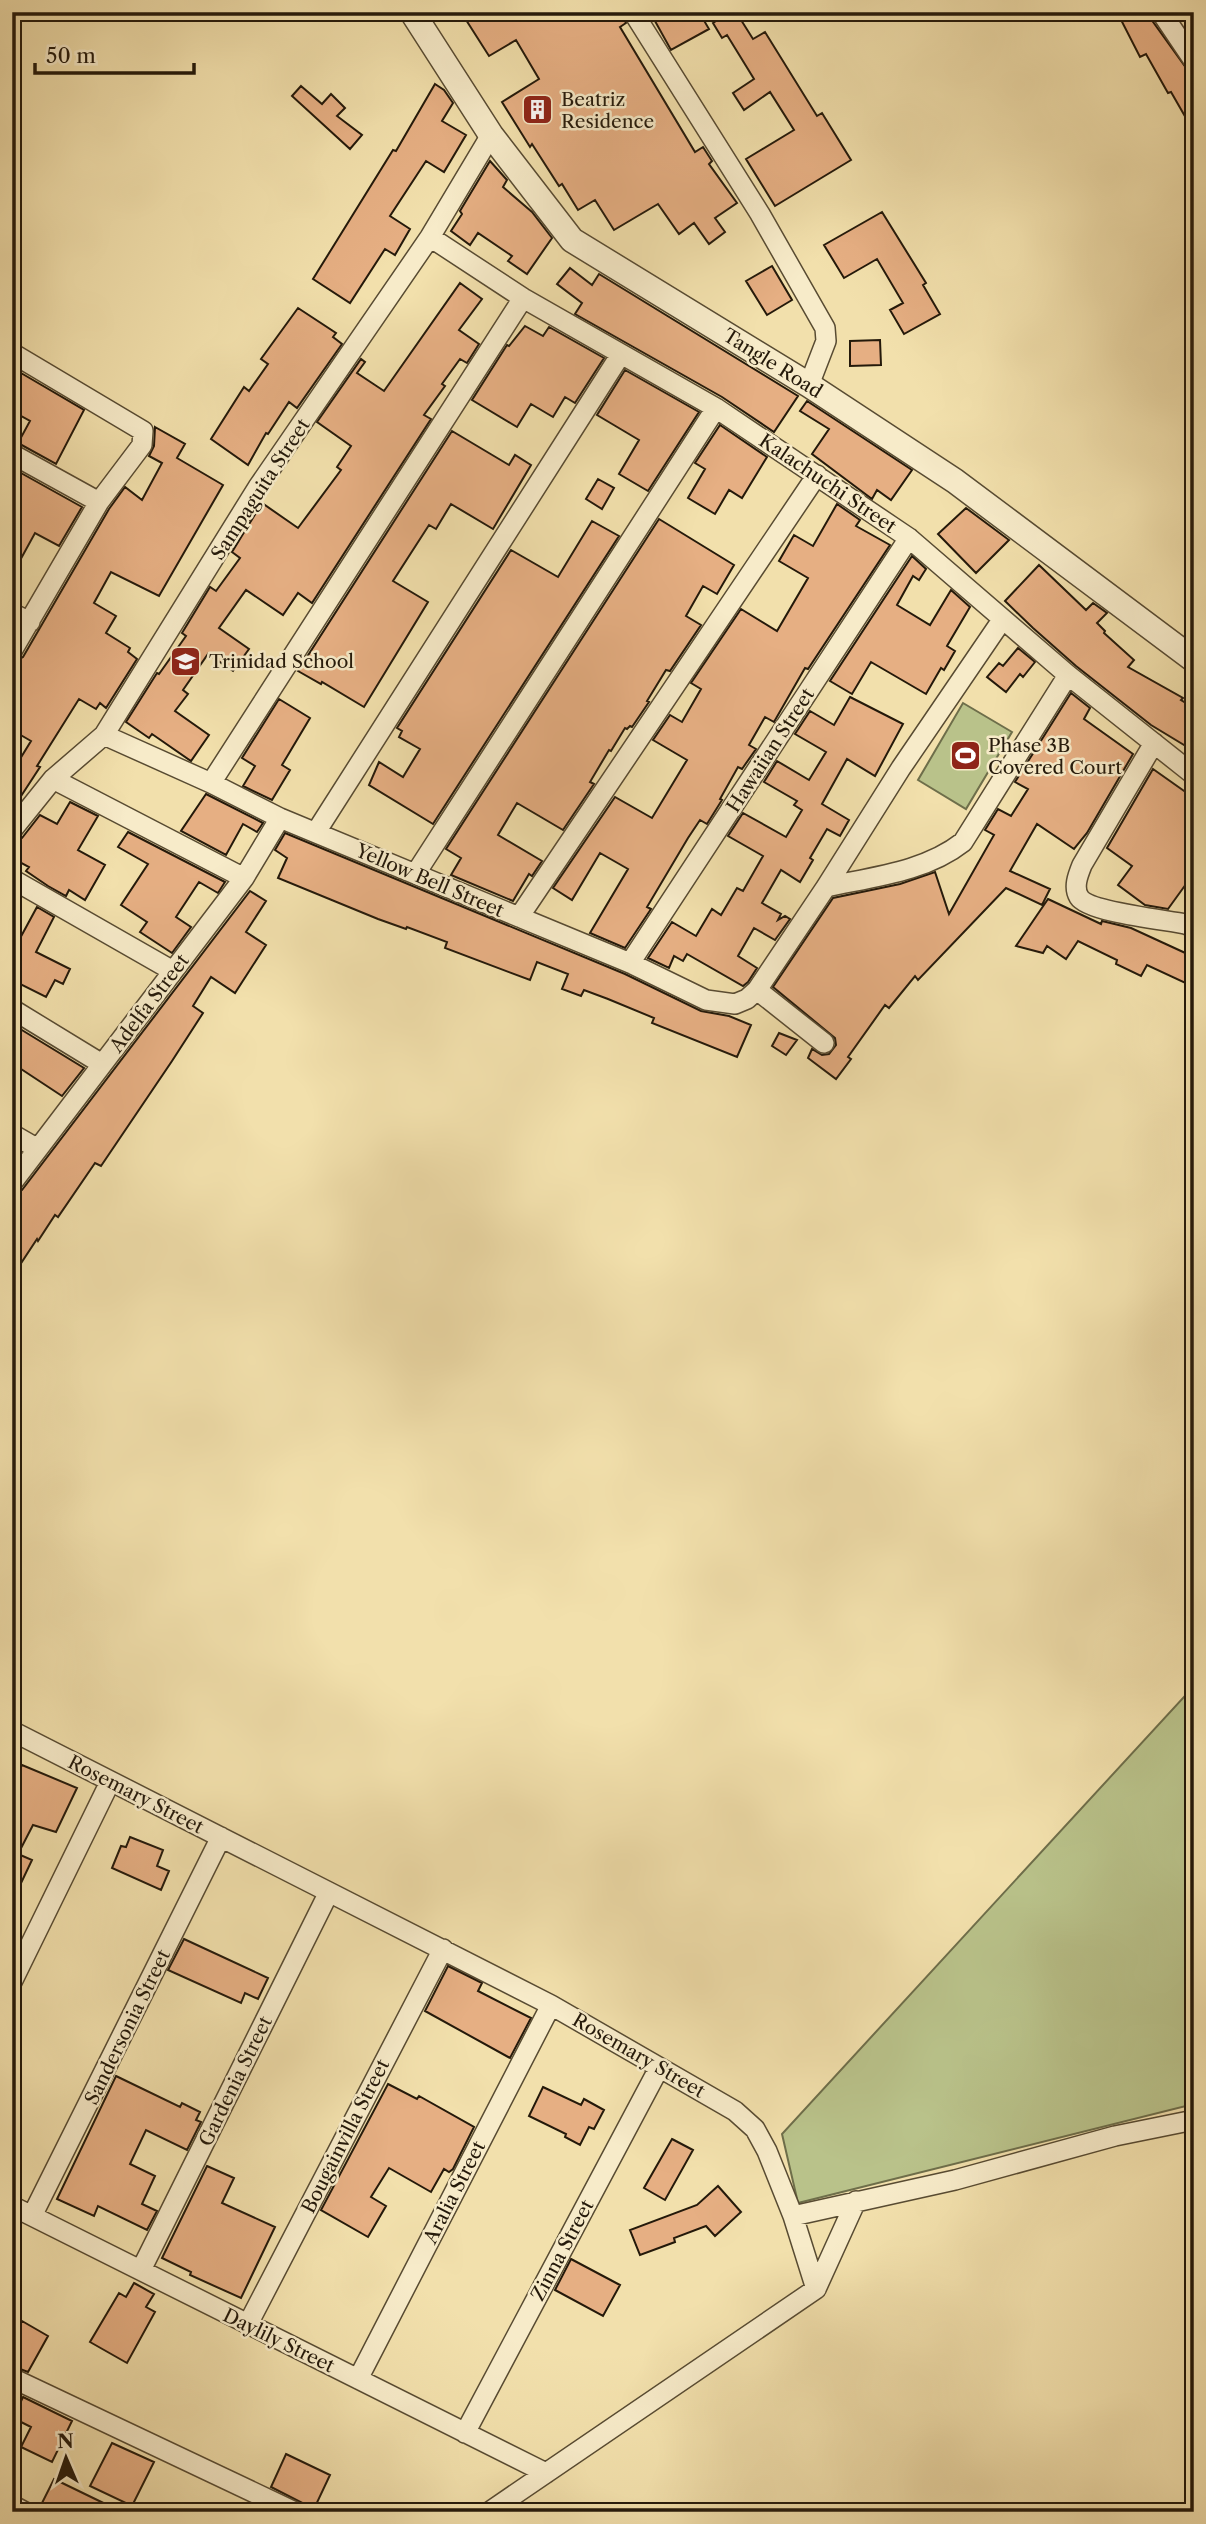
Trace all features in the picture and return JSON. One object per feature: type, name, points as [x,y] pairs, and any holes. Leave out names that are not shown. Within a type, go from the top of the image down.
[{"type":"street","name":"Tangle Road","points":[[412,12],[491,135],[572,240],[809,384],[955,481],[1056,558],[1119,601],[1194,660]]},
{"type":"street","points":[[633,12],[760,214],[825,328],[826,341],[809,384]]},
{"type":"street","points":[[1160,12],[1194,61]]},
{"type":"street","name":"Sampaguita Street","points":[[12,830],[52,779],[104,735],[258,487],[430,237],[491,135]]},
{"type":"street","name":"Kalachuchi Street","points":[[430,237],[523,298],[716,408],[909,538],[1068,675],[1194,775]]},
{"type":"street","points":[[211,783],[523,298]]},
{"type":"street","points":[[12,353],[143,431],[142,445],[99,502],[21,618],[12,650]]},
{"type":"street","points":[[316,832],[621,354]]},
{"type":"street","points":[[416,873],[716,408]]},
{"type":"street","points":[[12,454],[99,502]]},
{"type":"street","points":[[519,917],[817,475]]},
{"type":"street","name":"Hawaiian Street","points":[[630,963],[909,538]]},
{"type":"street","points":[[824,1043],[757,990],[901,768],[1002,620]]},
{"type":"street","points":[[826,887],[927,863],[948,854],[963,842],[1068,675]]},
{"type":"street","name":"Yellow Bell Street","points":[[104,735],[211,783],[280,818],[630,963],[706,1000],[735,1004],[747,999],[757,990]]},
{"type":"street","points":[[1154,743],[1082,865],[1077,881],[1077,894],[1085,904],[1118,913],[1191,920]]},
{"type":"street","points":[[52,779],[244,878]]},
{"type":"street","name":"Adelfa Street","points":[[12,1184],[244,878],[280,818]]},
{"type":"street","points":[[12,879],[173,971]]},
{"type":"street","points":[[12,1009],[102,1065]]},
{"type":"street","points":[[12,1134],[38,1149]]},
{"type":"street","name":"Rosemary Street","points":[[12,1731],[551,2004],[735,2111],[755,2129],[767,2151],[793,2216],[816,2289]]},
{"type":"street","points":[[12,1982],[110,1782]]},
{"type":"street","name":"Sandersonia Street","points":[[32,2216],[221,1837]]},
{"type":"street","name":"Gardenia Street","points":[[141,2270],[329,1892]]},
{"type":"street","name":"Bougainvilla Street","points":[[248,2324],[443,1949]]},
{"type":"street","name":"Aralia Street","points":[[358,2379],[551,2004]]},
{"type":"street","name":"Zinna Street","points":[[465,2433],[659,2068]]},
{"type":"street","points":[[793,2216],[955,2180],[1115,2136],[1194,2120]]},
{"type":"street","points":[[489,2512],[816,2289],[856,2201]]},
{"type":"street","name":"Daylily Street","points":[[12,2206],[546,2473]]},
{"type":"street","points":[[12,2378],[295,2512]]},
{"type":"street","points":[[12,2505],[25,2512]]},
{"type":"green space","name":"Phase 3B Covered Court","points":[[963,703],[1012,732],[966,809],[918,780]]},
{"type":"green space","points":[[1194,1686],[1194,2104],[798,2203],[782,2134]]},
{"type":"building","points":[[461,12],[621,12],[626,23],[620,27],[695,152],[703,147],[712,161],[709,164],[737,203],[715,218],[725,232],[709,244],[694,223],[679,234],[658,204],[614,230],[595,200],[578,210],[532,144],[530,147],[502,102],[539,79],[516,40],[489,56]]},
{"type":"building","points":[[650,12],[699,12],[709,29],[671,50]]},
{"type":"building","points":[[730,12],[736,12],[753,39],[765,32],[817,116],[822,113],[851,160],[775,206],[746,159],[794,130],[770,92],[744,110],[733,93],[754,79],[727,35],[722,38],[713,23]]},
{"type":"building","points":[[1117,12],[1149,12],[1151,19],[1189,72],[1194,81],[1194,132],[1146,54],[1140,57]]},
{"type":"building","points":[[435,84],[444,90],[453,103],[442,121],[466,135],[444,172],[426,161],[390,216],[410,229],[395,255],[385,249],[350,303],[313,279],[393,150],[396,151]]},
{"type":"building","points":[[301,86],[322,104],[331,94],[345,108],[337,116],[362,135],[350,149],[292,96]]},
{"type":"building","points":[[490,161],[507,180],[503,187],[532,212],[552,238],[527,274],[508,261],[512,256],[478,233],[470,245],[451,231]]},
{"type":"building","points":[[882,212],[926,283],[923,285],[940,314],[904,334],[890,310],[903,303],[877,259],[844,278],[824,245]]},
{"type":"building","points":[[772,266],[792,300],[767,315],[746,281]]},
{"type":"building","points":[[570,268],[592,285],[599,274],[798,396],[774,432],[722,397],[575,314],[582,303],[557,284]]},
{"type":"building","points":[[460,283],[482,299],[459,330],[479,344],[467,363],[460,359],[442,384],[445,386],[424,415],[431,419],[312,603],[298,593],[283,615],[246,590],[219,628],[249,649],[233,671],[208,654],[183,690],[188,694],[175,711],[209,735],[191,761],[152,734],[149,738],[126,722],[157,673],[159,674],[186,636],[182,633],[210,587],[216,591],[240,558],[232,552],[262,503],[298,528],[341,470],[337,467],[351,446],[317,422],[361,359],[365,362],[357,373],[384,391]]},
{"type":"building","points":[[298,308],[336,333],[333,337],[342,344],[297,408],[289,402],[268,434],[266,433],[248,465],[211,439],[244,387],[249,391],[268,364],[261,359]]},
{"type":"building","points":[[525,326],[543,336],[549,327],[604,358],[575,403],[565,397],[553,417],[531,404],[517,427],[472,400],[507,345],[509,346]]},
{"type":"building","points":[[880,340],[881,365],[850,366],[850,341]]},
{"type":"building","points":[[625,370],[699,412],[648,491],[619,474],[639,440],[597,415]]},
{"type":"building","points":[[21,373],[84,410],[56,464],[18,443],[30,421],[12,411],[12,389]]},
{"type":"building","points":[[807,401],[912,470],[891,500],[877,490],[872,499],[812,454],[829,429],[800,411]]},
{"type":"building","points":[[720,425],[767,457],[742,498],[729,490],[715,514],[688,498],[705,469],[695,463]]},
{"type":"building","points":[[155,427],[185,444],[177,458],[223,485],[159,596],[111,572],[94,603],[116,616],[106,633],[130,648],[128,652],[137,659],[106,708],[100,703],[96,709],[79,699],[12,810],[12,772],[31,741],[12,730],[12,663],[23,657],[109,509],[125,487],[142,500],[162,463],[149,456],[154,446]]},
{"type":"building","points":[[452,431],[509,465],[515,455],[531,465],[493,529],[451,504],[436,529],[429,525],[393,581],[428,602],[364,707],[298,671]]},
{"type":"building","points":[[12,468],[82,507],[59,546],[35,533],[12,575]]},
{"type":"building","points":[[598,479],[614,488],[602,509],[586,499]]},
{"type":"building","points":[[837,504],[860,520],[856,526],[890,545],[808,669],[805,668],[774,722],[765,717],[749,745],[756,749],[742,769],[738,767],[707,824],[700,820],[688,838],[647,907],[651,909],[625,948],[590,933],[628,869],[600,853],[572,900],[553,888],[615,797],[652,818],[687,760],[653,740],[670,715],[682,722],[701,689],[691,683],[741,609],[777,631],[808,578],[779,561],[794,535],[813,546]]},
{"type":"building","points":[[966,508],[1009,540],[976,573],[938,534]]},
{"type":"building","points":[[659,519],[734,565],[717,594],[703,586],[686,616],[701,625],[670,671],[666,670],[632,727],[625,728],[611,751],[609,750],[590,782],[594,784],[563,830],[517,803],[498,835],[542,861],[532,876],[529,874],[513,901],[451,875],[461,858],[446,849]]},
{"type":"building","points":[[592,521],[619,536],[433,824],[369,785],[379,762],[403,777],[420,749],[399,737],[402,731],[397,728],[511,550],[558,577]]},
{"type":"building","points":[[912,556],[926,569],[919,580],[913,576],[897,605],[930,625],[951,590],[970,607],[947,646],[955,651],[944,670],[941,668],[926,694],[871,662],[852,694],[830,681]]},
{"type":"building","points":[[1039,565],[1086,610],[1093,603],[1107,613],[1097,623],[1104,633],[1134,660],[1128,667],[1183,698],[1181,700],[1194,708],[1194,751],[1151,725],[1076,666],[1005,601]]},
{"type":"building","points":[[1018,648],[1035,662],[1023,677],[1020,674],[1006,692],[987,677],[999,663],[1003,666]]},
{"type":"building","points":[[1071,693],[1090,708],[1084,719],[1133,754],[1087,833],[1074,849],[1037,824],[1010,871],[1050,889],[1042,905],[1006,888],[918,980],[915,976],[889,1008],[885,1005],[848,1057],[851,1059],[836,1079],[808,1058],[812,1049],[822,1055],[829,1054],[836,1045],[835,1038],[773,987],[833,898],[900,884],[935,872],[949,914],[994,835],[985,830],[998,809],[1011,816],[1028,789],[1015,782]]},
{"type":"building","points":[[850,697],[903,724],[875,776],[847,759],[822,804],[849,820],[840,836],[827,829],[800,882],[781,870],[762,903],[781,914],[778,920],[785,916],[790,919],[775,940],[754,928],[738,956],[757,968],[748,982],[743,986],[687,954],[683,961],[674,956],[669,968],[648,958],[672,922],[696,936],[712,909],[721,915],[737,888],[743,891],[763,856],[728,836],[743,813],[786,837],[802,810],[794,805],[797,801],[764,782],[777,761],[809,780],[826,752],[795,734],[810,711],[834,725]]},
{"type":"building","points":[[279,699],[310,718],[282,765],[290,770],[272,800],[243,786],[255,766],[242,758]]},
{"type":"building","points":[[1153,769],[1194,798],[1194,873],[1168,909],[1145,905],[1118,885],[1132,866],[1107,848]]},
{"type":"building","points":[[206,794],[263,823],[257,832],[243,824],[226,855],[181,831]]},
{"type":"building","points":[[70,802],[98,816],[78,850],[105,865],[85,900],[69,890],[66,896],[48,886],[26,871],[29,867],[12,858],[12,842],[22,838],[40,815],[57,824]]},
{"type":"building","points":[[128,832],[225,882],[218,893],[199,882],[176,917],[191,927],[172,953],[140,932],[147,922],[121,905],[148,864],[118,847]]},
{"type":"building","points":[[285,833],[625,974],[701,1011],[729,1016],[751,1025],[737,1057],[652,1023],[654,1018],[608,999],[584,990],[581,996],[562,989],[568,974],[537,962],[530,980],[445,948],[447,942],[378,919],[278,878],[287,858],[275,850]]},
{"type":"building","points":[[250,891],[266,901],[246,932],[266,945],[235,993],[211,977],[193,1006],[203,1013],[172,1061],[101,1166],[95,1163],[58,1217],[55,1215],[38,1241],[37,1239],[12,1277],[12,1195],[22,1190]]},
{"type":"building","points":[[1048,899],[1101,924],[1102,921],[1131,928],[1194,957],[1194,987],[1147,965],[1141,976],[1116,964],[1117,960],[1078,941],[1066,959],[1047,946],[1043,953],[1016,946]]},
{"type":"building","points":[[37,907],[54,917],[36,952],[70,969],[63,984],[55,980],[46,997],[12,980],[12,940],[18,942]]},
{"type":"building","points":[[12,1024],[84,1068],[62,1096],[12,1063]]},
{"type":"building","points":[[779,1033],[797,1040],[786,1055],[772,1046]]},
{"type":"building","points":[[22,1765],[77,1788],[56,1832],[33,1825],[18,1854],[32,1860],[12,1902],[12,1784]]},
{"type":"building","points":[[130,1837],[163,1850],[157,1866],[169,1871],[161,1890],[112,1868],[121,1846],[126,1847]]},
{"type":"building","points":[[184,1939],[268,1978],[258,1999],[245,1993],[241,2003],[168,1970]]},
{"type":"building","points":[[448,1966],[482,1983],[478,1991],[531,2018],[510,2058],[425,2011]]},
{"type":"building","points":[[116,2076],[180,2107],[182,2103],[200,2112],[196,2120],[201,2122],[187,2150],[146,2130],[130,2164],[155,2176],[142,2204],[157,2211],[147,2230],[98,2206],[94,2216],[57,2199]]},
{"type":"building","points":[[388,2084],[417,2099],[419,2096],[474,2127],[453,2169],[449,2172],[444,2169],[431,2192],[389,2168],[371,2197],[386,2206],[368,2237],[321,2210]]},
{"type":"building","points":[[543,2087],[581,2105],[584,2099],[604,2110],[594,2129],[589,2127],[580,2145],[565,2137],[566,2134],[529,2116]]},
{"type":"building","points":[[672,2139],[693,2150],[665,2200],[644,2188]]},
{"type":"building","points":[[207,2166],[234,2178],[222,2203],[275,2227],[241,2298],[190,2275],[191,2272],[162,2258]]},
{"type":"building","points":[[718,2186],[741,2212],[715,2236],[706,2226],[674,2238],[675,2242],[640,2255],[630,2230],[697,2205]]},
{"type":"building","points":[[571,2259],[620,2285],[603,2316],[555,2290]]},
{"type":"building","points":[[134,2283],[154,2294],[146,2307],[155,2312],[127,2363],[90,2342],[119,2293],[126,2297]]},
{"type":"building","points":[[22,2321],[48,2336],[28,2372],[12,2366],[12,2339]]},
{"type":"building","points":[[23,2397],[72,2421],[52,2462],[21,2447],[31,2427],[13,2418]]},
{"type":"building","points":[[112,2443],[154,2462],[132,2506],[90,2486]]},
{"type":"building","points":[[286,2454],[330,2475],[314,2509],[271,2487]]},
{"type":"building","points":[[54,2479],[122,2512],[56,2512],[41,2505]]},
{"type":"place","name":"Beatriz Residence","points":[[538,110]]},
{"type":"place","name":"Trinidad School","points":[[186,661]]},
{"type":"place","name":"Phase 3B Covered Court","points":[[965,756]]}]
